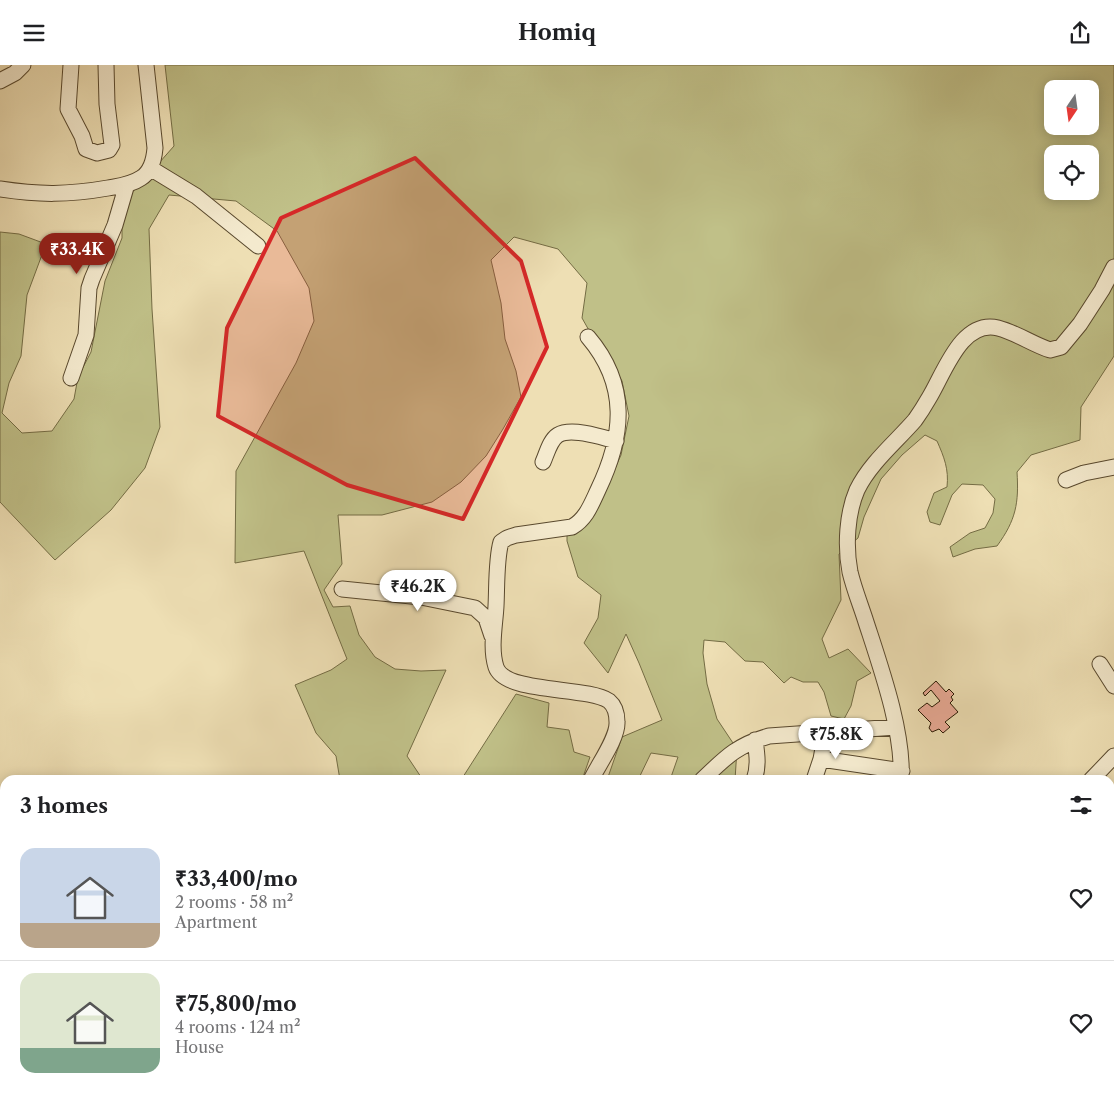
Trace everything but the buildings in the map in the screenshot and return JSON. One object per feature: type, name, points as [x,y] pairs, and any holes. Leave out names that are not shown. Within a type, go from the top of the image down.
[{"type":"street","points":[[0,81],[15,73],[23,65]]},
{"type":"street","points":[[71,65],[69,114],[82,136],[86,149],[91,153],[97,153],[109,150],[112,145],[107,104],[106,65]]},
{"type":"street","points":[[0,189],[36,194],[64,194],[127,185],[142,178],[150,168],[155,148],[146,65]]},
{"type":"street","points":[[150,168],[196,196],[258,246]]},
{"type":"street","points":[[71,378],[86,335],[92,279],[115,225],[127,185]]},
{"type":"street","points":[[821,759],[901,775],[896,727],[883,675],[850,571],[847,542],[852,503],[858,488],[870,470],[916,418],[954,353],[967,336],[982,329],[996,328],[1015,334],[1050,351],[1061,347],[1080,324],[1114,267]]},
{"type":"street","points":[[588,337],[601,353],[616,389],[619,417],[616,441],[608,470],[580,523],[572,527],[511,536],[501,542],[494,641],[496,666],[507,679],[592,696],[608,694],[615,710],[618,724],[610,745],[594,775]]},
{"type":"street","points":[[544,462],[551,443],[558,435],[566,431],[616,441]]},
{"type":"street","points":[[1066,480],[1084,473],[1114,467]]},
{"type":"street","points":[[342,589],[421,597],[475,608],[486,618],[494,641]]},
{"type":"street","points":[[1100,663],[1114,687]]},
{"type":"street","points":[[707,775],[728,755],[746,743],[769,736],[896,727]]},
{"type":"street","points":[[816,775],[826,732]]},
{"type":"street","points":[[755,740],[758,757],[755,775]]},
{"type":"street","points":[[1096,775],[1114,756]]},
{"type":"highlighted area","points":[[415,158],[521,261],[547,347],[463,519],[347,485],[218,416],[227,328],[281,218]]},
{"type":"green space","points":[[165,65],[1114,65],[1114,356],[1081,407],[1080,440],[1031,455],[1017,472],[1017,502],[1015,511],[1008,528],[997,546],[975,549],[953,557],[950,547],[970,533],[985,528],[993,513],[995,499],[983,485],[962,484],[952,495],[940,525],[930,522],[927,512],[934,493],[947,487],[945,463],[937,441],[925,435],[902,455],[881,479],[864,517],[858,538],[839,554],[841,600],[822,639],[829,658],[848,649],[871,673],[857,681],[851,706],[844,719],[831,716],[824,692],[818,682],[803,682],[791,677],[784,683],[763,662],[745,661],[725,642],[704,640],[703,653],[707,684],[717,719],[737,749],[735,775],[672,775],[678,757],[651,753],[640,775],[609,775],[622,737],[662,720],[626,634],[608,673],[584,643],[598,618],[601,595],[578,577],[567,541],[567,532],[593,517],[621,455],[629,416],[622,381],[602,346],[591,334],[582,318],[587,283],[558,249],[514,237],[491,260],[501,303],[505,339],[516,371],[521,397],[486,456],[461,482],[432,502],[382,515],[338,515],[342,564],[324,590],[333,607],[350,606],[359,635],[375,657],[395,669],[446,670],[407,756],[420,775],[339,775],[336,756],[316,733],[295,685],[331,670],[347,659],[304,551],[235,563],[236,471],[296,363],[314,321],[309,288],[277,231],[236,201],[169,195],[149,229],[160,427],[145,468],[111,510],[55,560],[0,502],[0,232],[19,234],[46,244],[27,295],[21,356],[9,383],[2,413],[22,433],[52,431],[74,399],[78,377],[91,352],[105,281],[122,238],[122,199],[136,189],[174,146]]},
{"type":"green space","points":[[516,694],[549,703],[547,727],[569,730],[574,752],[590,757],[584,775],[464,775]]}]
